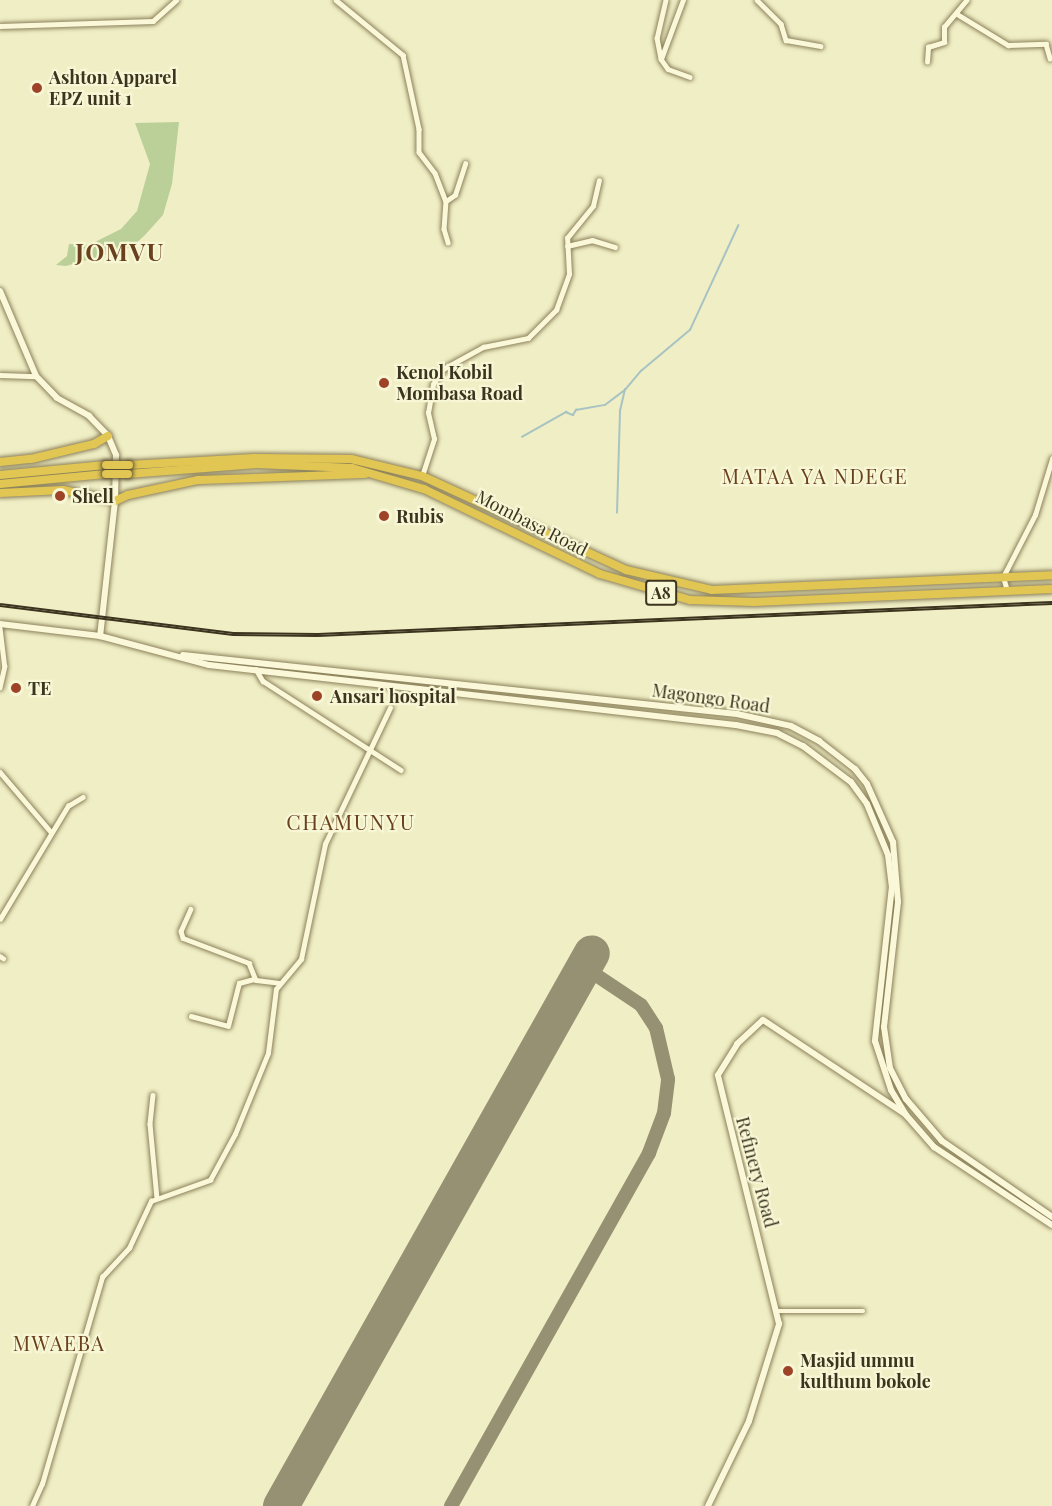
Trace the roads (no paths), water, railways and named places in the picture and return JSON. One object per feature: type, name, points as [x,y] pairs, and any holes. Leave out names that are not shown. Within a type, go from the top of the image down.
[{"type":"highway","points":[[0,462],[31,459],[93,444],[108,436]]},
{"type":"highway","name":"Mombasa Road","points":[[0,475],[294,458],[351,459],[422,476],[596,559],[641,574],[712,590],[1052,575]]},
{"type":"highway","name":"Mombasa Road","points":[[0,484],[216,463],[316,465],[371,473],[424,489],[600,574],[690,600],[754,602],[1052,589]]},
{"type":"highway","points":[[0,493],[63,490],[115,501],[128,495],[198,480],[371,473]]},
{"type":"main road","points":[[0,291],[36,376],[57,398],[89,416],[108,436],[116,455],[115,501],[99,636]]},
{"type":"main road","name":"Magongo Road","points":[[0,626],[99,636],[209,665],[736,725],[777,733],[829,762],[851,782],[878,826],[888,855],[892,886],[875,1041],[885,1077],[906,1114],[955,1163],[1052,1225]]},
{"type":"main road","name":"Magongo Road","points":[[162,652],[737,714],[807,734],[847,762],[867,784],[888,826],[899,878],[884,1027],[890,1068],[912,1106],[942,1141],[1052,1217]]},
{"type":"main road","points":[[736,725],[737,714]]},
{"type":"main road","name":"Refinery Road","points":[[708,1506],[749,1421],[775,1339],[778,1311],[717,1079],[737,1044],[756,1023],[765,1021],[906,1114]]},
{"type":"street","points":[[0,26],[153,21],[176,0]]},
{"type":"street","points":[[336,0],[400,51],[419,129],[419,152],[435,173],[446,201],[444,229],[448,242]]},
{"type":"street","points":[[666,0],[657,38],[661,59],[668,69],[690,77]]},
{"type":"street","points":[[661,59],[683,0]]},
{"type":"street","points":[[757,0],[781,24],[786,40],[820,46]]},
{"type":"street","points":[[927,62],[928,47],[944,42],[944,27],[967,0]]},
{"type":"street","points":[[957,14],[1008,45],[1046,44],[1050,58]]},
{"type":"street","points":[[446,201],[454,195],[465,164]]},
{"type":"street","points":[[422,476],[434,439],[428,413],[433,384],[443,369],[483,347],[530,337],[536,326],[556,310],[568,274],[568,235],[596,200],[599,181]]},
{"type":"street","points":[[567,246],[592,240],[615,247]]},
{"type":"street","points":[[0,375],[36,376]]},
{"type":"street","points":[[1006,591],[1003,577],[1035,515],[1052,459]]},
{"type":"street","points":[[0,626],[5,658],[0,687]]},
{"type":"street","points":[[256,669],[268,684],[401,770]]},
{"type":"street","points":[[32,1506],[42,1484],[97,1286],[129,1248],[151,1201],[157,1197],[195,1189],[215,1174],[268,1053],[279,983],[301,962],[325,844],[390,708]]},
{"type":"street","points":[[0,772],[51,832]]},
{"type":"street","points":[[0,919],[72,801],[83,797]]},
{"type":"street","points":[[191,909],[181,936],[248,962],[254,979]]},
{"type":"street","points":[[191,1016],[228,1026],[239,984],[254,979],[279,983]]},
{"type":"street","points":[[153,1095],[150,1124],[157,1197]]},
{"type":"street","points":[[778,1311],[863,1311]]},
{"type":"waterway","points":[[617,513],[620,411],[625,390],[641,371],[690,330],[738,226]]},
{"type":"waterway","points":[[522,437],[566,412],[573,415],[576,410],[605,405],[625,390]]},
{"type":"railway","points":[[0,605],[233,634],[318,635],[1052,603]]},
{"type":"place","name":"Ashton Apparel EPZ unit 1","points":[[37,88]]},
{"type":"place","name":"Kenol Kobil Mombasa Road","points":[[384,383]]},
{"type":"place","name":"Shell","points":[[60,496]]},
{"type":"place","name":"Rubis","points":[[384,516]]},
{"type":"place","name":"TE","points":[[16,688]]},
{"type":"place","name":"Ansari hospital","points":[[317,696]]},
{"type":"place","name":"Masjid ummu kulthum bokole","points":[[788,1371]]},
{"type":"district","name":"JOMVU","points":[[120,252]]},
{"type":"district","name":"MATAA YA NDEGE","points":[[815,475]]},
{"type":"district","name":"CHAMUNYU","points":[[351,821]]},
{"type":"district","name":"MWAEBA","points":[[59,1342]]}]
